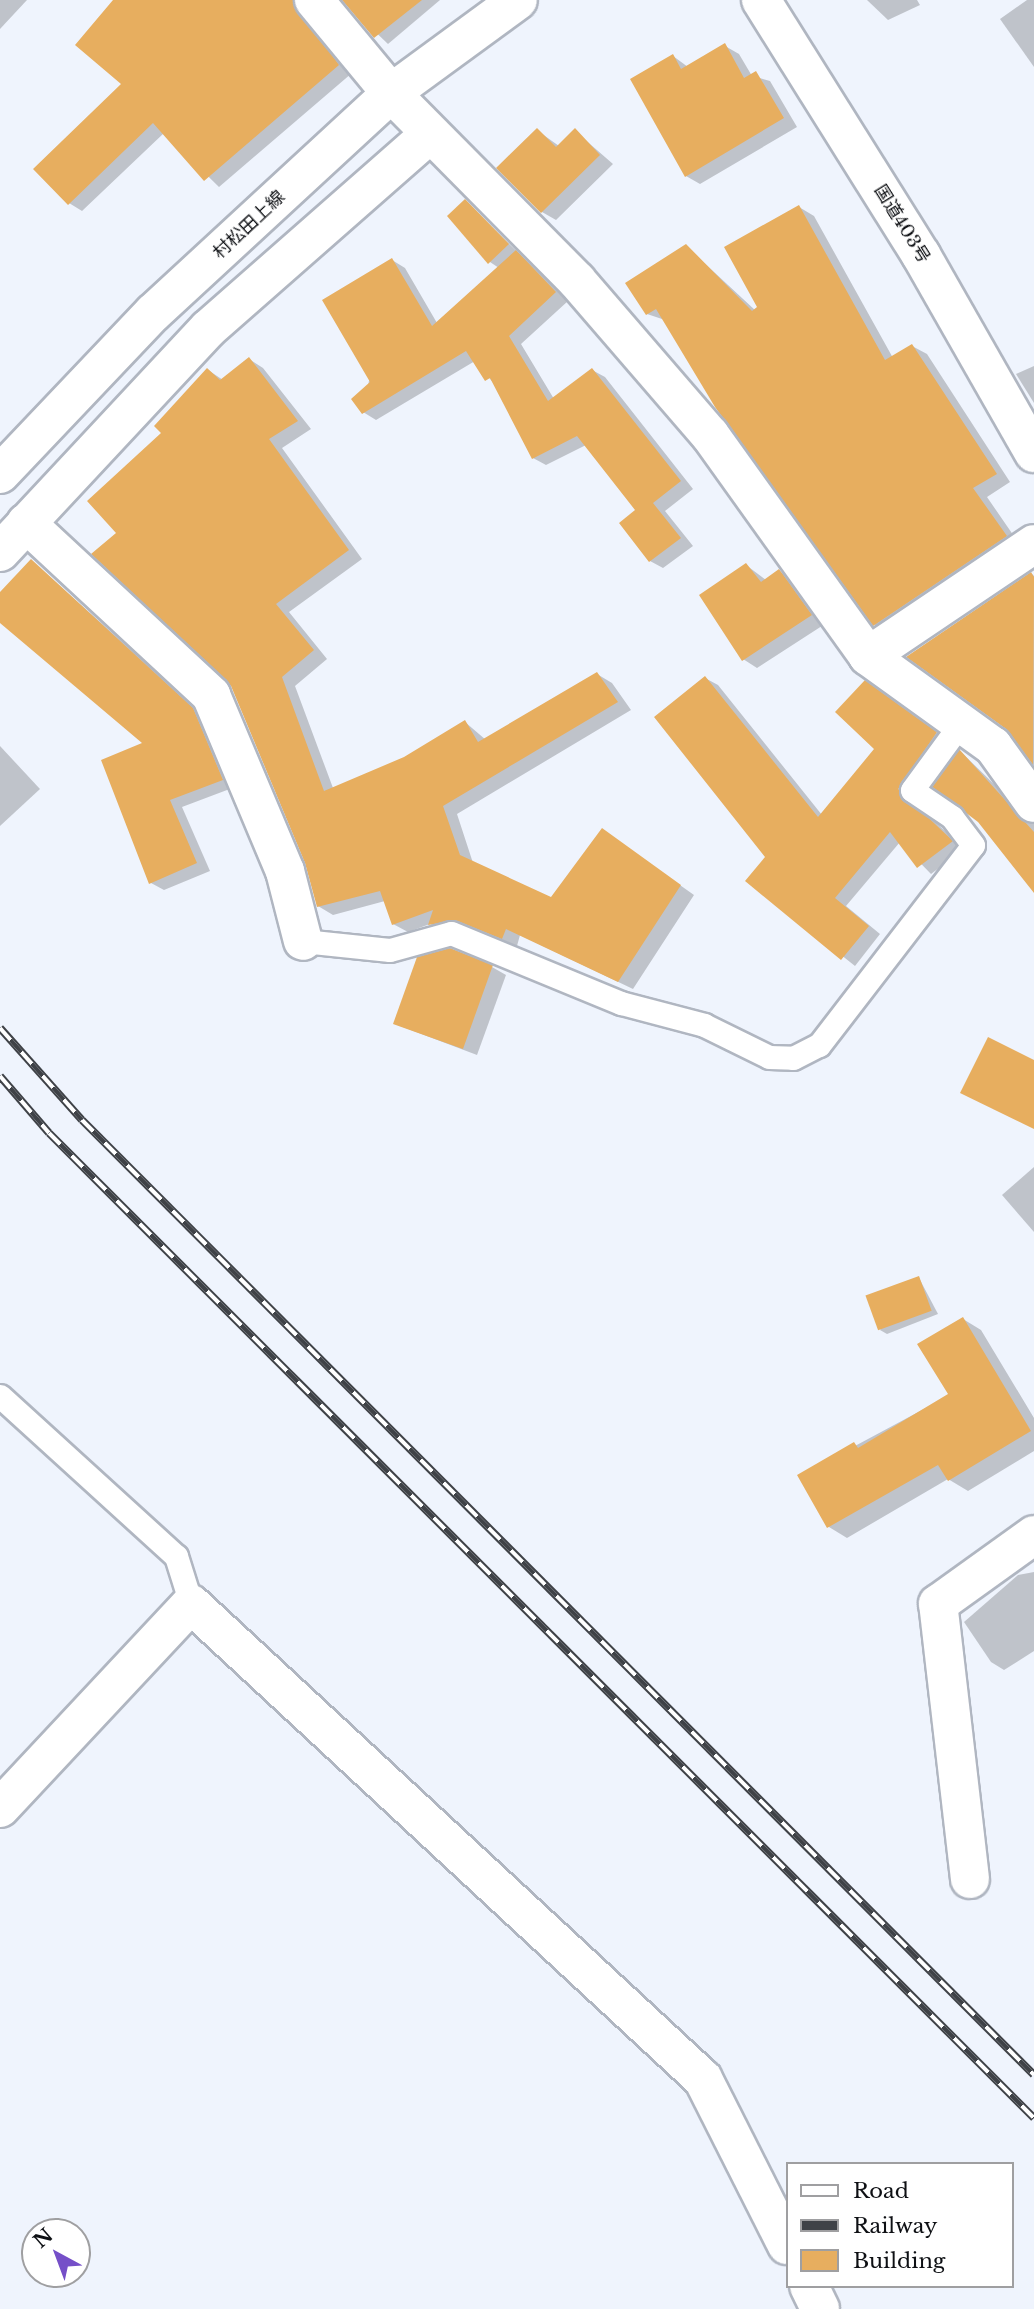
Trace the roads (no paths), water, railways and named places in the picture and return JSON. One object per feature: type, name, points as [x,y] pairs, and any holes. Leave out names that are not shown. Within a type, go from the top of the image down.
[{"type":"main road","points":[[314,0],[391,93],[577,281],[710,435],[868,656],[993,746],[1034,803]]},
{"type":"main road","name":"村松田上線","points":[[0,474],[153,313],[391,93],[518,0]]},
{"type":"main road","name":"国道403号","points":[[761,0],[921,255],[1034,453]]},
{"type":"main road","points":[[0,552],[208,329],[430,134]]},
{"type":"main road","points":[[26,523],[211,695],[285,870],[303,941]]},
{"type":"main road","points":[[868,656],[1034,544]]},
{"type":"main road","points":[[970,1879],[938,1604],[1034,1535]]},
{"type":"main road","points":[[0,1808],[191,1604],[703,2079],[786,2243]]},
{"type":"main road","points":[[810,2288],[820,2309]]},
{"type":"lane","points":[[303,941],[390,950],[451,933],[621,1003],[704,1025],[769,1057],[793,1058],[818,1045],[973,845],[951,817],[912,790],[961,723]]},
{"type":"lane","points":[[0,1396],[176,1556],[191,1604]]},
{"type":"railway","points":[[0,1028],[82,1120],[1034,2075]]},
{"type":"railway","points":[[0,1076],[49,1133],[1034,2118]]}]
